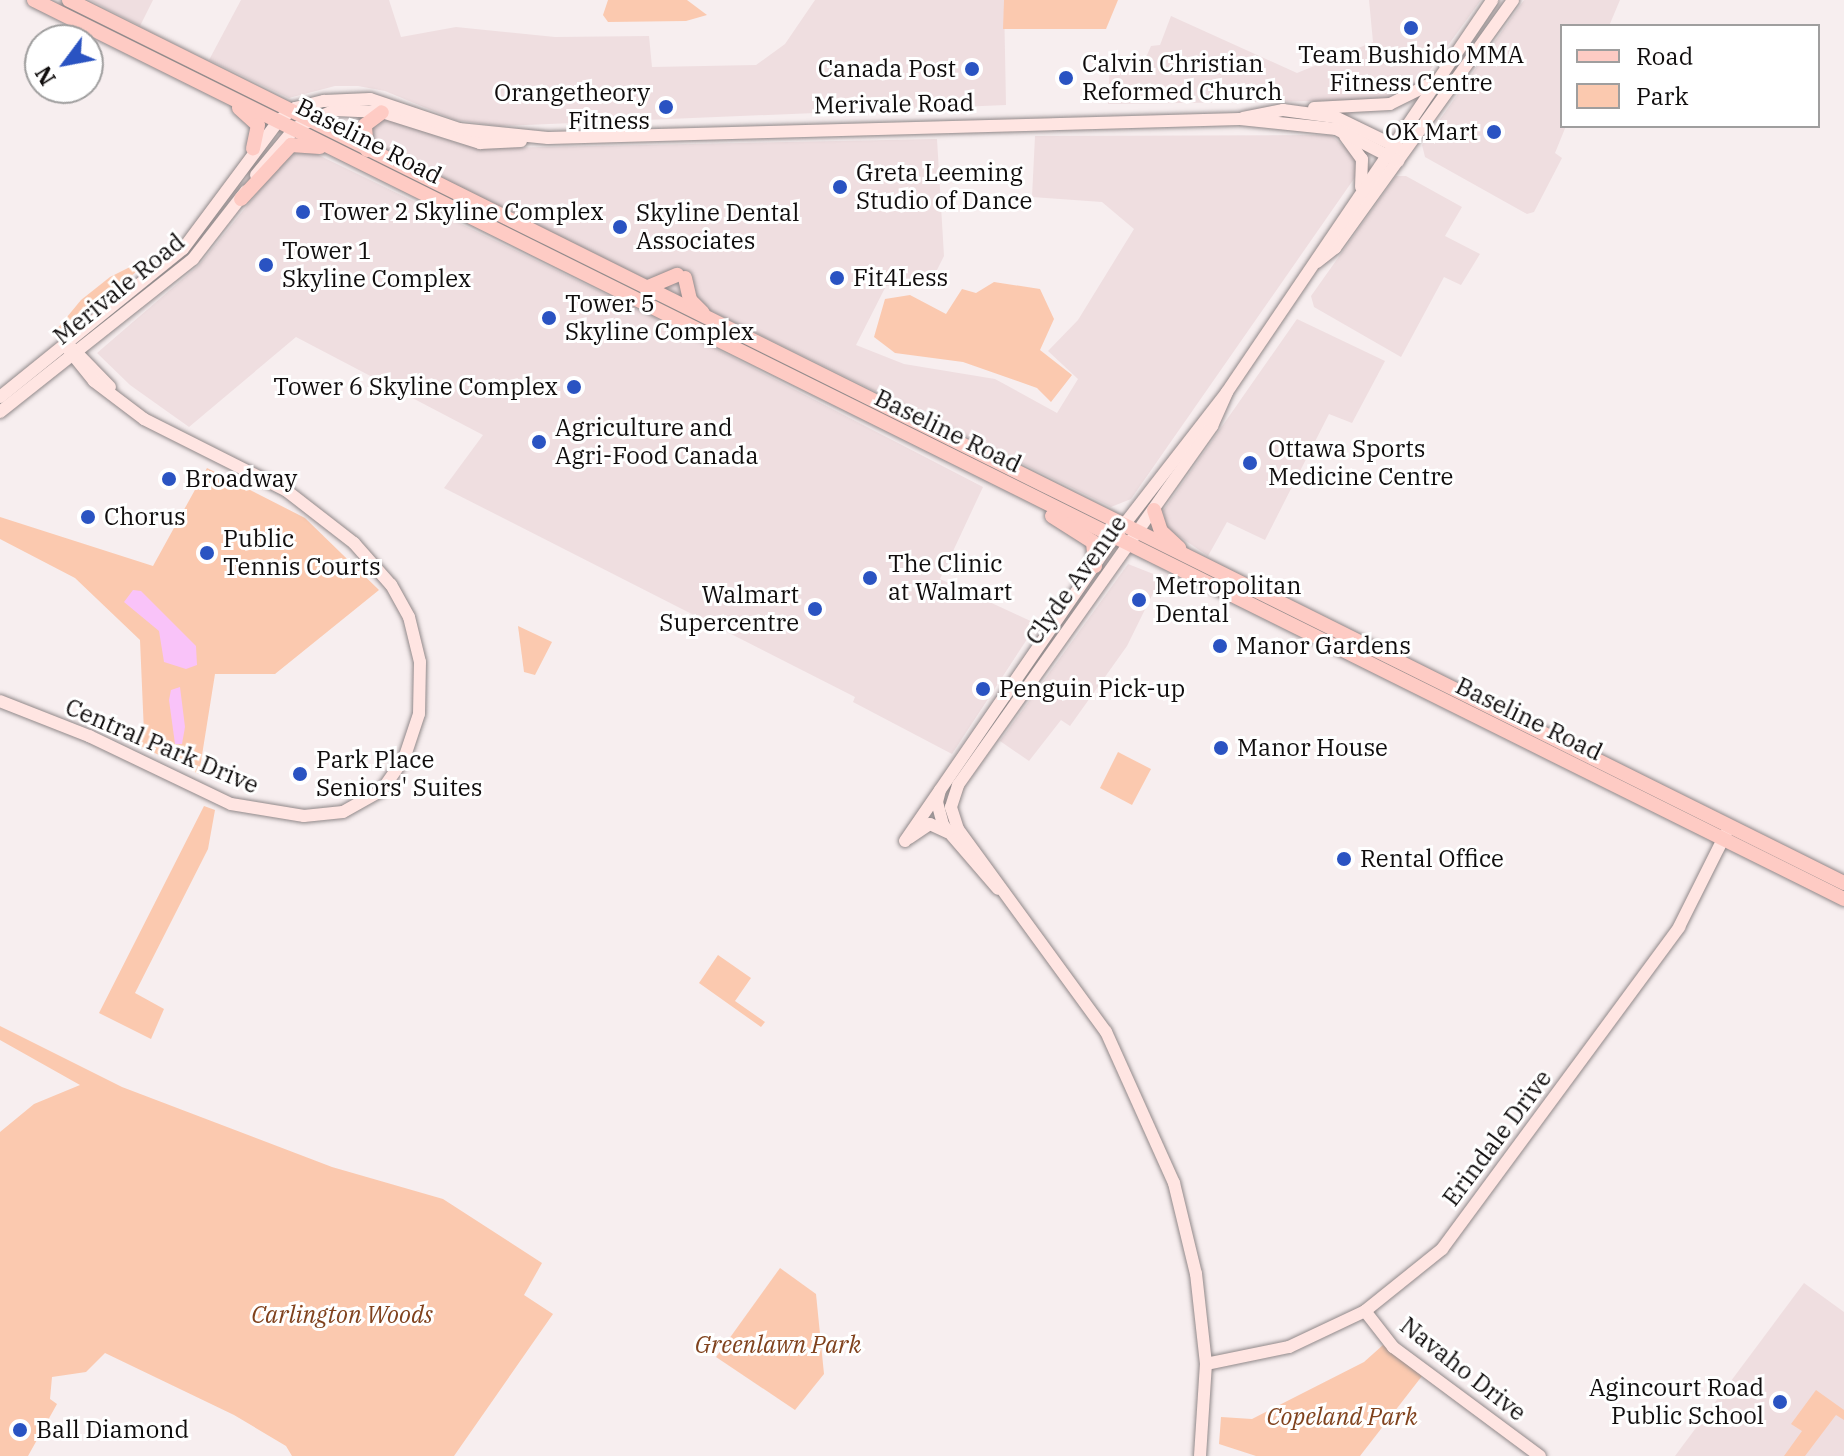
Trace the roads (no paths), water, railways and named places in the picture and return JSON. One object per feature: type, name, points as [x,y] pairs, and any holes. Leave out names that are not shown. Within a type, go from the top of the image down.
[{"type":"main road","name":"Baseline Road","points":[[34,0],[141,44],[301,124],[367,150],[486,216],[668,304],[1002,482],[1125,535],[1191,559],[1354,649]]},
{"type":"main road","name":"Baseline Road","points":[[69,0],[206,84],[284,116]]},
{"type":"main road","points":[[1390,148],[1492,0]]},
{"type":"main road","points":[[1401,157],[1513,0]]},
{"type":"main road","points":[[1283,110],[1390,104],[1414,96],[1439,77]]},
{"type":"main road","points":[[206,84],[256,120],[253,148]]},
{"type":"main road","name":"Merivale Road","points":[[0,412],[183,249],[253,148],[284,116],[359,98],[472,132],[548,138]]},
{"type":"main road","name":"Merivale Road","points":[[0,397],[71,351],[193,259],[301,124],[344,109],[382,112],[480,143],[548,138],[1240,119],[1336,129],[1390,148]]},
{"type":"main road","name":"Merivale Road","points":[[1240,119],[1283,110],[1344,119],[1401,157]]},
{"type":"main road","points":[[367,150],[365,125],[382,112]]},
{"type":"main road","name":"Baseline Road","points":[[301,124],[351,157],[486,216]]},
{"type":"main road","points":[[1336,129],[1360,155],[1360,190]]},
{"type":"main road","points":[[241,199],[291,145],[308,143],[351,157]]},
{"type":"main road","name":"Clyde Avenue","points":[[1017,909],[955,824],[951,807],[955,791],[1125,535],[1315,264],[1390,148]]},
{"type":"main road","name":"Clyde Avenue","points":[[1315,264],[1335,248],[1401,157]]},
{"type":"main road","name":"Baseline Road","points":[[564,255],[646,288],[668,304],[720,324],[817,382],[1726,833],[1844,899]]},
{"type":"main road","points":[[646,288],[681,277],[690,300],[720,324]]},
{"type":"main road","name":"Central Park Drive","points":[[0,701],[89,736],[213,796],[282,814],[327,816],[358,806],[389,782],[408,751],[420,703],[420,662],[409,617],[387,580],[345,534],[303,501],[125,405],[71,351]]},
{"type":"main road","name":"Clyde Avenue","points":[[947,832],[930,824],[905,841],[1095,566],[1154,510],[1212,426],[1227,392]]},
{"type":"main road","points":[[1002,482],[1090,539],[1095,566]]},
{"type":"main road","points":[[1154,510],[1161,531],[1191,559]]},
{"type":"main road","points":[[993,712],[1000,725]]},
{"type":"main road","points":[[943,782],[937,802],[947,832],[1017,909],[1096,1016],[1146,1115],[1186,1228],[1206,1364],[1200,1456]]},
{"type":"main road","name":"Baseline Road","points":[[1726,833],[1844,883]]},
{"type":"main road","name":"Erindale Drive","points":[[1206,1364],[1289,1347],[1365,1311],[1442,1249],[1679,927],[1726,833]]},
{"type":"main road","name":"Navaho Drive","points":[[1365,1311],[1393,1347],[1540,1456]]},
{"type":"place","name":"Team Bushido MMA Fitness Centre","points":[[1411,28]]},
{"type":"place","name":"Canada Post","points":[[972,69]]},
{"type":"place","name":"Calvin Christian Reformed Church","points":[[1066,78]]},
{"type":"place","name":"Orangetheory Fitness","points":[[666,107]]},
{"type":"place","name":"OK Mart","points":[[1494,132]]},
{"type":"place","name":"Greta Leeming Studio of Dance","points":[[840,187]]},
{"type":"place","name":"Tower 2 Skyline Complex","points":[[303,212]]},
{"type":"place","name":"Skyline Dental Associates","points":[[620,227]]},
{"type":"place","name":"Tower 1 Skyline Complex","points":[[266,265]]},
{"type":"place","name":"Fit4Less","points":[[837,278]]},
{"type":"place","name":"Tower 5 Skyline Complex","points":[[549,318]]},
{"type":"place","name":"Tower 6 Skyline Complex","points":[[574,387]]},
{"type":"place","name":"Agriculture and Agri-Food Canada","points":[[539,442]]},
{"type":"place","name":"Ottawa Sports Medicine Centre","points":[[1250,463]]},
{"type":"place","name":"Broadway","points":[[169,479]]},
{"type":"place","name":"Chorus","points":[[88,517]]},
{"type":"place","name":"Public Tennis Courts","points":[[207,553]]},
{"type":"place","name":"The Clinic at Walmart","points":[[870,578]]},
{"type":"place","name":"Metropolitan Dental","points":[[1139,600]]},
{"type":"place","name":"Walmart Supercentre","points":[[815,609]]},
{"type":"place","name":"Manor Gardens","points":[[1220,646]]},
{"type":"place","name":"Penguin Pick-up","points":[[983,689]]},
{"type":"place","name":"Manor House","points":[[1221,748]]},
{"type":"place","name":"Park Place Seniors' Suites","points":[[300,774]]},
{"type":"place","name":"Rental Office","points":[[1344,859]]},
{"type":"place","name":"Agincourt Road Public School","points":[[1780,1402]]},
{"type":"place","name":"Ball Diamond","points":[[20,1430]]},
{"type":"park label","name":"Carlington Woods","points":[[342,1315]]},
{"type":"park label","name":"Greenlawn Park","points":[[778,1345]]},
{"type":"park label","name":"Copeland Park","points":[[1342,1417]]}]
